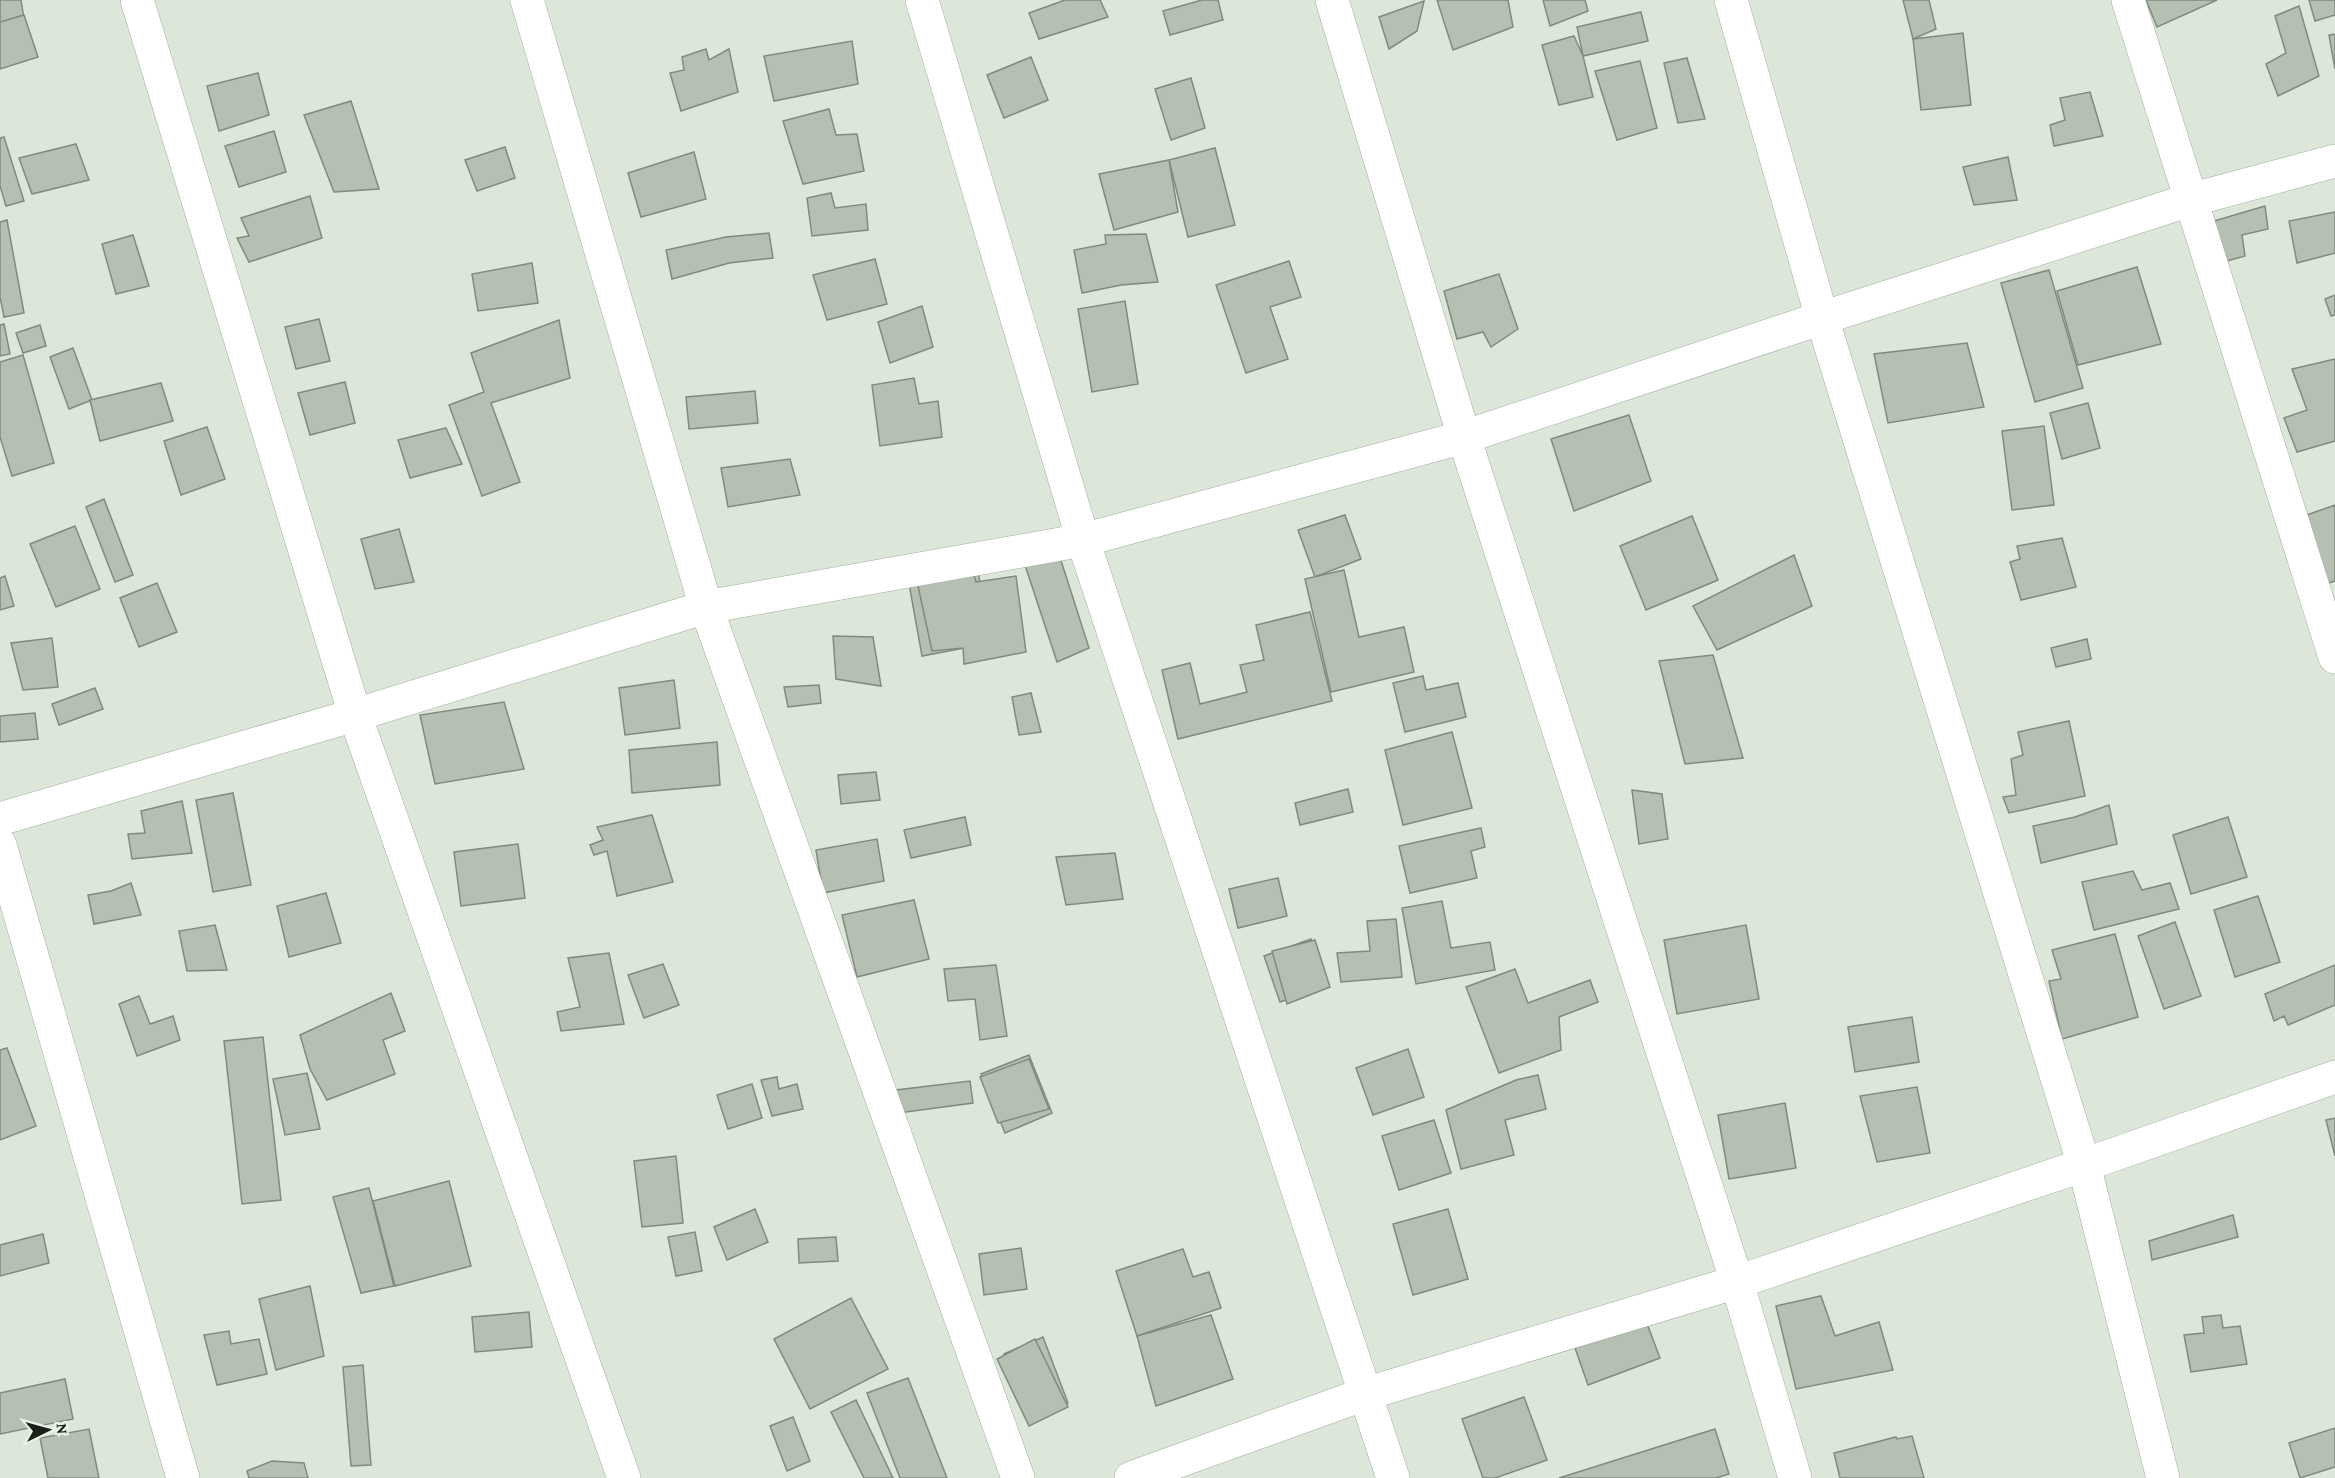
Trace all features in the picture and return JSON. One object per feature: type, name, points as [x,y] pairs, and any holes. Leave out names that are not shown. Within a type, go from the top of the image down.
[{"type":"street","points":[[137,0],[355,715],[624,1478]]},
{"type":"street","points":[[527,0],[706,607],[1018,1478]]},
{"type":"street","points":[[922,0],[1083,540],[1393,1478]]},
{"type":"street","points":[[1332,0],[1464,437],[1737,1282],[1795,1478]]},
{"type":"street","points":[[1731,0],[1822,318],[2084,1165],[2163,1478]]},
{"type":"street","points":[[2128,0],[2335,657]]},
{"type":"street","points":[[0,819],[355,715],[706,607],[1083,540],[1464,437],[1822,318],[2190,200],[2335,161]]},
{"type":"street","points":[[0,845],[183,1478]]},
{"type":"street","points":[[1131,1478],[1365,1394],[1737,1282],[2084,1165],[2335,1077]]},
{"type":"building","points":[[0,0],[21,0],[24,19],[0,23]]},
{"type":"building","points":[[1065,0],[1100,0],[1108,17],[1039,39],[1029,13]]},
{"type":"building","points":[[1202,0],[1218,0],[1223,20],[1170,35],[1163,11]]},
{"type":"building","points":[[1437,0],[1508,0],[1513,27],[1453,50]]},
{"type":"building","points":[[1543,0],[1585,0],[1588,11],[1550,26]]},
{"type":"building","points":[[1903,0],[1929,0],[1936,29],[1913,39]]},
{"type":"building","points":[[2146,0],[2217,0],[2157,27]]},
{"type":"building","points":[[2309,0],[2335,0],[2335,15],[2315,21]]},
{"type":"building","points":[[1424,1],[1417,31],[1389,49],[1379,17]]},
{"type":"building","points":[[2299,6],[2319,76],[2278,96],[2266,64],[2286,53],[2275,16]]},
{"type":"building","points":[[1641,12],[1648,41],[1583,56],[1577,27]]},
{"type":"building","points":[[24,15],[38,57],[0,69],[0,22]]},
{"type":"building","points":[[1963,33],[1971,105],[1921,110],[1913,39]]},
{"type":"building","points":[[2335,34],[2335,69],[2329,35]]},
{"type":"building","points":[[1574,36],[1583,56],[1593,97],[1559,105],[1542,45]]},
{"type":"building","points":[[852,41],[858,84],[774,101],[764,56]]},
{"type":"building","points":[[706,49],[709,60],[729,49],[738,92],[681,111],[670,73],[684,70],[682,57]]},
{"type":"building","points":[[1031,57],[1048,100],[1004,118],[987,75]]},
{"type":"building","points":[[1687,58],[1705,119],[1678,123],[1664,63]]},
{"type":"building","points":[[1640,61],[1657,128],[1617,140],[1595,71]]},
{"type":"building","points":[[258,73],[269,115],[219,131],[207,86]]},
{"type":"building","points":[[1191,78],[1205,128],[1171,140],[1155,89]]},
{"type":"building","points":[[2090,92],[2103,136],[2054,146],[2050,125],[2065,120],[2060,98]]},
{"type":"building","points":[[351,101],[379,189],[334,192],[304,115]]},
{"type":"building","points":[[829,109],[836,135],[857,134],[864,171],[803,184],[783,121]]},
{"type":"building","points":[[274,131],[286,172],[239,187],[225,146]]},
{"type":"building","points":[[4,137],[24,201],[6,206],[0,186],[0,138]]},
{"type":"building","points":[[76,144],[89,180],[32,194],[19,158]]},
{"type":"building","points":[[505,147],[515,178],[477,191],[465,160]]},
{"type":"building","points":[[1215,148],[1235,225],[1188,237],[1169,160]]},
{"type":"building","points":[[694,152],[706,199],[641,217],[628,173]]},
{"type":"building","points":[[2008,157],[2017,200],[1974,205],[1963,167]]},
{"type":"building","points":[[1169,160],[1178,212],[1114,230],[1099,174]]},
{"type":"building","points":[[831,193],[835,208],[866,204],[868,230],[812,236],[807,198]]},
{"type":"building","points":[[310,196],[322,238],[249,262],[237,238],[249,236],[241,218]]},
{"type":"building","points":[[2265,206],[2268,229],[2242,235],[2245,256],[2227,261],[2214,221]]},
{"type":"building","points":[[2335,212],[2335,253],[2297,263],[2289,221]]},
{"type":"building","points":[[7,220],[24,313],[4,317],[0,297],[0,222]]},
{"type":"building","points":[[769,233],[773,258],[729,263],[672,279],[666,250],[726,237]]},
{"type":"building","points":[[1146,234],[1158,282],[1121,285],[1082,293],[1074,250],[1106,244],[1105,235]]},
{"type":"building","points":[[133,235],[149,286],[116,294],[102,244]]},
{"type":"building","points":[[875,259],[887,304],[827,320],[813,275]]},
{"type":"building","points":[[1289,261],[1301,297],[1270,307],[1288,359],[1246,373],[1216,285]]},
{"type":"building","points":[[532,263],[538,303],[478,311],[472,274]]},
{"type":"building","points":[[2137,267],[2161,344],[2078,365],[2057,291]]},
{"type":"building","points":[[2049,270],[2083,388],[2035,402],[2001,283]]},
{"type":"building","points":[[1499,274],[1518,329],[1491,347],[1483,332],[1457,339],[1444,291]]},
{"type":"building","points":[[2335,295],[2335,315],[2331,316],[2325,299]]},
{"type":"building","points":[[1125,301],[1138,384],[1092,392],[1078,309]]},
{"type":"building","points":[[922,306],[933,347],[890,363],[878,322]]},
{"type":"building","points":[[319,319],[330,361],[296,369],[285,327]]},
{"type":"building","points":[[559,320],[570,378],[491,403],[520,482],[482,496],[449,405],[484,392],[471,353]]},
{"type":"building","points":[[4,324],[10,354],[0,356],[0,325]]},
{"type":"building","points":[[40,325],[46,346],[23,353],[16,333]]},
{"type":"building","points":[[1967,343],[1984,407],[1888,423],[1874,354]]},
{"type":"building","points":[[73,348],[92,400],[69,409],[50,357]]},
{"type":"building","points":[[23,355],[54,463],[12,476],[0,437],[0,362]]},
{"type":"building","points":[[2335,359],[2335,441],[2297,452],[2284,418],[2307,410],[2292,369]]},
{"type":"building","points":[[914,378],[919,404],[938,401],[942,437],[880,446],[872,385]]},
{"type":"building","points":[[345,382],[355,423],[310,435],[298,393]]},
{"type":"building","points":[[161,383],[173,421],[100,441],[90,400]]},
{"type":"building","points":[[755,391],[758,423],[689,429],[686,397]]},
{"type":"building","points":[[2088,403],[2100,448],[2062,459],[2050,413]]},
{"type":"building","points":[[1629,415],[1651,481],[1574,511],[1551,439]]},
{"type":"building","points":[[2044,426],[2054,505],[2012,510],[2002,431]]},
{"type":"building","points":[[207,427],[225,479],[181,495],[164,441]]},
{"type":"building","points":[[446,428],[462,464],[410,478],[398,440]]},
{"type":"building","points":[[790,459],[800,495],[728,507],[721,468]]},
{"type":"building","points":[[104,499],[133,575],[115,582],[86,507]]},
{"type":"building","points":[[2335,505],[2335,581],[2322,585],[2301,517]]},
{"type":"building","points":[[1345,515],[1361,559],[1315,577],[1298,530]]},
{"type":"building","points":[[1692,516],[1718,580],[1646,610],[1620,546]]},
{"type":"building","points":[[75,526],[100,589],[56,607],[30,544]]},
{"type":"building","points":[[399,529],[414,582],[375,589],[361,539]]},
{"type":"building","points":[[2062,538],[2076,587],[2021,600],[2010,562],[2020,559],[2017,546]]},
{"type":"building","points":[[1057,548],[1089,648],[1057,662],[1021,553]]},
{"type":"building","points":[[1794,555],[1812,606],[1717,650],[1693,606]]},
{"type":"building","points":[[977,565],[980,583],[1011,577],[1025,651],[967,662],[964,648],[922,656],[908,578]]},
{"type":"building","points":[[1344,570],[1359,637],[1404,627],[1414,672],[1331,692],[1305,579]]},
{"type":"building","points":[[973,572],[976,582],[1016,576],[1026,652],[964,664],[963,648],[932,651],[917,581]]},
{"type":"building","points":[[5,576],[14,606],[0,610],[0,578]]},
{"type":"building","points":[[157,583],[177,632],[139,647],[120,598]]},
{"type":"building","points":[[1310,612],[1332,701],[1178,739],[1162,670],[1190,663],[1200,704],[1247,692],[1240,665],[1264,660],[1256,625]]},
{"type":"building","points":[[833,636],[873,637],[881,686],[836,679]]},
{"type":"building","points":[[52,638],[58,687],[23,690],[11,643]]},
{"type":"building","points":[[2087,639],[2091,659],[2056,667],[2051,648]]},
{"type":"building","points":[[1713,655],[1743,758],[1685,764],[1659,661]]},
{"type":"building","points":[[1423,676],[1426,690],[1458,683],[1466,717],[1405,732],[1393,683]]},
{"type":"building","points":[[674,680],[680,728],[625,735],[619,688]]},
{"type":"building","points":[[819,685],[821,703],[788,707],[784,687]]},
{"type":"building","points":[[95,688],[103,709],[59,725],[52,704]]},
{"type":"building","points":[[1031,693],[1041,732],[1019,735],[1012,697]]},
{"type":"building","points":[[504,702],[524,769],[435,784],[420,715]]},
{"type":"building","points":[[35,713],[38,739],[0,742],[0,716]]},
{"type":"building","points":[[2069,721],[2085,796],[2009,813],[2003,797],[2016,795],[2011,759],[2023,755],[2018,732]]},
{"type":"building","points":[[1452,732],[1472,808],[1403,825],[1385,750]]},
{"type":"building","points":[[717,742],[720,785],[632,793],[629,750]]},
{"type":"building","points":[[876,772],[880,800],[841,804],[838,775]]},
{"type":"building","points":[[1348,789],[1353,812],[1300,825],[1295,803]]},
{"type":"building","points":[[1632,790],[1662,794],[1668,839],[1639,844]]},
{"type":"building","points":[[233,793],[251,885],[213,892],[196,800]]},
{"type":"building","points":[[182,801],[192,853],[132,859],[128,834],[145,833],[141,811]]},
{"type":"building","points":[[2109,805],[2117,844],[2041,863],[2033,826],[2075,817]]},
{"type":"building","points":[[652,815],[673,882],[617,896],[607,851],[594,855],[590,845],[603,840],[597,827]]},
{"type":"building","points":[[965,817],[971,845],[911,858],[904,830]]},
{"type":"building","points":[[2228,817],[2247,877],[2191,894],[2173,835]]},
{"type":"building","points":[[1481,828],[1485,847],[1471,851],[1477,878],[1410,893],[1399,846]]},
{"type":"building","points":[[877,839],[884,881],[823,893],[816,850]]},
{"type":"building","points":[[518,844],[525,898],[461,906],[454,852]]},
{"type":"building","points":[[1115,853],[1123,899],[1066,905],[1056,857]]},
{"type":"building","points":[[2133,871],[2142,890],[2170,883],[2179,909],[2094,930],[2082,882]]},
{"type":"building","points":[[1278,878],[1287,916],[1238,928],[1229,889]]},
{"type":"building","points":[[131,883],[141,915],[94,924],[88,895],[111,891]]},
{"type":"building","points":[[326,893],[341,943],[289,957],[277,906]]},
{"type":"building","points":[[2258,896],[2280,962],[2235,977],[2214,910]]},
{"type":"building","points":[[914,900],[929,959],[857,977],[842,915]]},
{"type":"building","points":[[1442,901],[1451,948],[1490,942],[1495,970],[1416,984],[1402,908]]},
{"type":"building","points":[[1396,919],[1402,977],[1341,982],[1337,953],[1370,951],[1367,921]]},
{"type":"building","points":[[2175,922],[2201,996],[2164,1009],[2138,936]]},
{"type":"building","points":[[215,925],[227,970],[187,971],[179,931]]},
{"type":"building","points":[[1746,925],[1759,999],[1677,1014],[1664,940]]},
{"type":"building","points":[[2115,934],[2138,1017],[2062,1039],[2049,981],[2061,979],[2052,950]]},
{"type":"building","points":[[1311,939],[1327,986],[1280,1002],[1264,956]]},
{"type":"building","points":[[1315,940],[1330,987],[1287,1004],[1272,951]]},
{"type":"building","points":[[609,953],[624,1024],[561,1031],[557,1012],[580,1007],[568,958]]},
{"type":"building","points":[[663,964],[679,1005],[644,1018],[628,975]]},
{"type":"building","points":[[996,965],[1007,1036],[980,1040],[975,999],[948,1001],[944,969]]},
{"type":"building","points":[[2335,965],[2335,1005],[2288,1025],[2284,1016],[2274,1021],[2265,994]]},
{"type":"building","points":[[1515,969],[1528,1003],[1590,980],[1598,1002],[1559,1017],[1561,1050],[1499,1073],[1466,987]]},
{"type":"building","points":[[391,993],[405,1031],[383,1040],[395,1074],[327,1100],[310,1069],[300,1035]]},
{"type":"building","points":[[139,996],[150,1024],[173,1016],[180,1040],[137,1056],[119,1004]]},
{"type":"building","points":[[1912,1017],[1919,1062],[1855,1072],[1848,1027]]},
{"type":"building","points":[[263,1037],[281,1200],[242,1204],[224,1041]]},
{"type":"building","points":[[7,1048],[36,1126],[0,1140],[0,1050]]},
{"type":"building","points":[[1408,1049],[1424,1097],[1373,1115],[1356,1068]]},
{"type":"building","points":[[1029,1055],[1052,1113],[1005,1133],[981,1074]]},
{"type":"building","points":[[1029,1059],[1049,1109],[998,1123],[980,1077]]},
{"type":"building","points":[[307,1073],[320,1129],[285,1135],[273,1079]]},
{"type":"building","points":[[1538,1075],[1546,1109],[1505,1120],[1514,1155],[1461,1169],[1446,1110],[1516,1080]]},
{"type":"building","points":[[777,1077],[779,1089],[797,1084],[803,1109],[772,1116],[761,1080]]},
{"type":"building","points":[[970,1081],[973,1103],[891,1114],[888,1091]]},
{"type":"building","points":[[752,1084],[762,1118],[728,1129],[717,1095]]},
{"type":"building","points":[[1917,1087],[1930,1153],[1877,1162],[1860,1096]]},
{"type":"building","points":[[1785,1103],[1796,1168],[1729,1179],[1718,1115]]},
{"type":"building","points":[[2335,1118],[2335,1156],[2326,1120]]},
{"type":"building","points":[[1434,1120],[1451,1173],[1399,1190],[1382,1136]]},
{"type":"building","points":[[676,1156],[683,1223],[642,1227],[634,1161]]},
{"type":"building","points":[[449,1181],[471,1266],[395,1286],[373,1201]]},
{"type":"building","points":[[369,1188],[394,1286],[361,1293],[333,1197]]},
{"type":"building","points":[[755,1209],[768,1242],[727,1260],[714,1227]]},
{"type":"building","points":[[1448,1209],[1468,1279],[1413,1295],[1393,1224]]},
{"type":"building","points":[[2233,1215],[2238,1237],[2152,1260],[2149,1241]]},
{"type":"building","points":[[695,1232],[702,1271],[676,1276],[668,1237]]},
{"type":"building","points":[[43,1234],[49,1263],[0,1276],[0,1245]]},
{"type":"building","points":[[836,1237],[838,1261],[799,1263],[798,1239]]},
{"type":"building","points":[[1021,1248],[1027,1289],[984,1295],[979,1254]]},
{"type":"building","points":[[1183,1249],[1193,1277],[1209,1272],[1221,1308],[1137,1336],[1116,1271]]},
{"type":"building","points":[[310,1286],[324,1356],[276,1370],[259,1299]]},
{"type":"building","points":[[1821,1296],[1835,1336],[1879,1322],[1893,1370],[1796,1389],[1776,1306]]},
{"type":"building","points":[[851,1298],[888,1369],[810,1409],[774,1339]]},
{"type":"building","points":[[529,1312],[532,1347],[475,1352],[472,1317]]},
{"type":"building","points":[[1211,1315],[1233,1379],[1156,1406],[1137,1336]]},
{"type":"building","points":[[2221,1315],[2223,1328],[2240,1326],[2247,1364],[2191,1372],[2184,1335],[2204,1333],[2202,1317]]},
{"type":"building","points":[[1646,1321],[1660,1358],[1588,1385],[1575,1348]]},
{"type":"building","points":[[229,1331],[231,1344],[259,1339],[267,1374],[217,1385],[204,1335]]},
{"type":"building","points":[[1043,1337],[1068,1403],[1034,1418],[1004,1354]]},
{"type":"building","points":[[1035,1339],[1068,1407],[1029,1426],[997,1359]]},
{"type":"building","points":[[363,1365],[371,1465],[351,1466],[343,1367]]},
{"type":"building","points":[[908,1378],[947,1478],[900,1478],[867,1393]]},
{"type":"building","points":[[65,1379],[73,1419],[0,1434],[0,1393]]},
{"type":"building","points":[[1524,1397],[1547,1460],[1495,1478],[1483,1478],[1462,1419]]},
{"type":"building","points":[[856,1400],[893,1478],[864,1478],[831,1412]]},
{"type":"building","points":[[793,1417],[810,1461],[787,1471],[770,1426]]},
{"type":"building","points":[[2335,1428],[2335,1467],[2300,1478],[2289,1443]]},
{"type":"building","points":[[89,1429],[99,1478],[48,1478],[40,1438]]},
{"type":"building","points":[[1715,1429],[1729,1474],[1716,1478],[1559,1478]]},
{"type":"building","points":[[1912,1436],[1924,1478],[1840,1478],[1834,1453],[1896,1437],[1897,1439]]},
{"type":"building","points":[[272,1461],[304,1463],[308,1478],[249,1478],[247,1471]]}]
